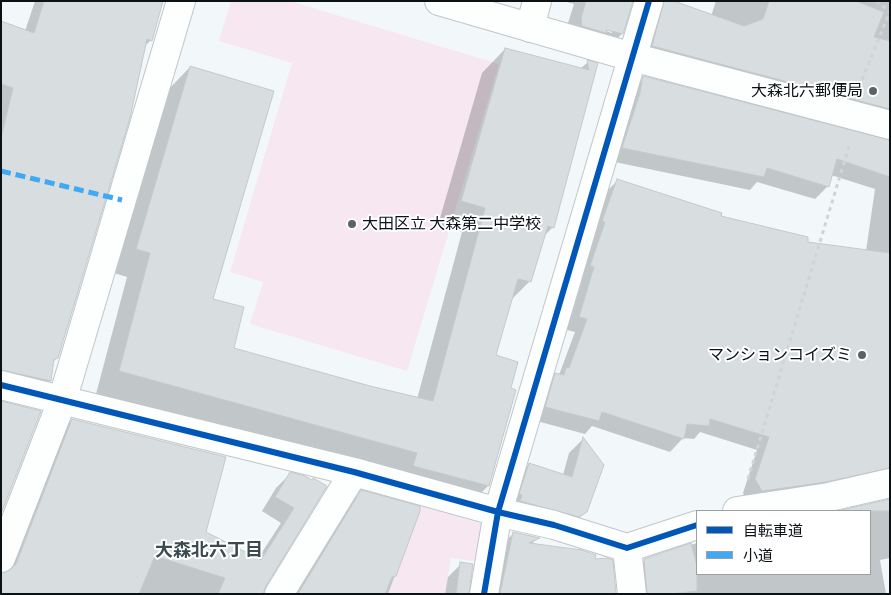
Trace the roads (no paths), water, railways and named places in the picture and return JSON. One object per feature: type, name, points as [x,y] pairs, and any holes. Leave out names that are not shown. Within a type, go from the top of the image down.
[{"type":"street","points":[[1,558],[62,401],[181,1]]},
{"type":"street","points":[[440,1],[632,58],[890,125]]},
{"type":"street","points":[[530,28],[537,1]]},
{"type":"street","points":[[484,594],[498,512],[649,1]]},
{"type":"street","points":[[1,385],[354,472],[498,512],[554,525],[627,548],[696,524]]},
{"type":"street","points":[[279,594],[354,472]]},
{"type":"street","points":[[744,510],[829,497],[890,483]]},
{"type":"street","points":[[627,548],[632,594]]},
{"type":"place","name":"大森北六郵便局","points":[[873,91]]},
{"type":"place","name":"大田区立 大森第二中学校","points":[[352,224]]},
{"type":"place","name":"マンションコイズミ","points":[[862,355]]},
{"type":"district","name":"大森北六丁目","points":[[209,550]]}]
